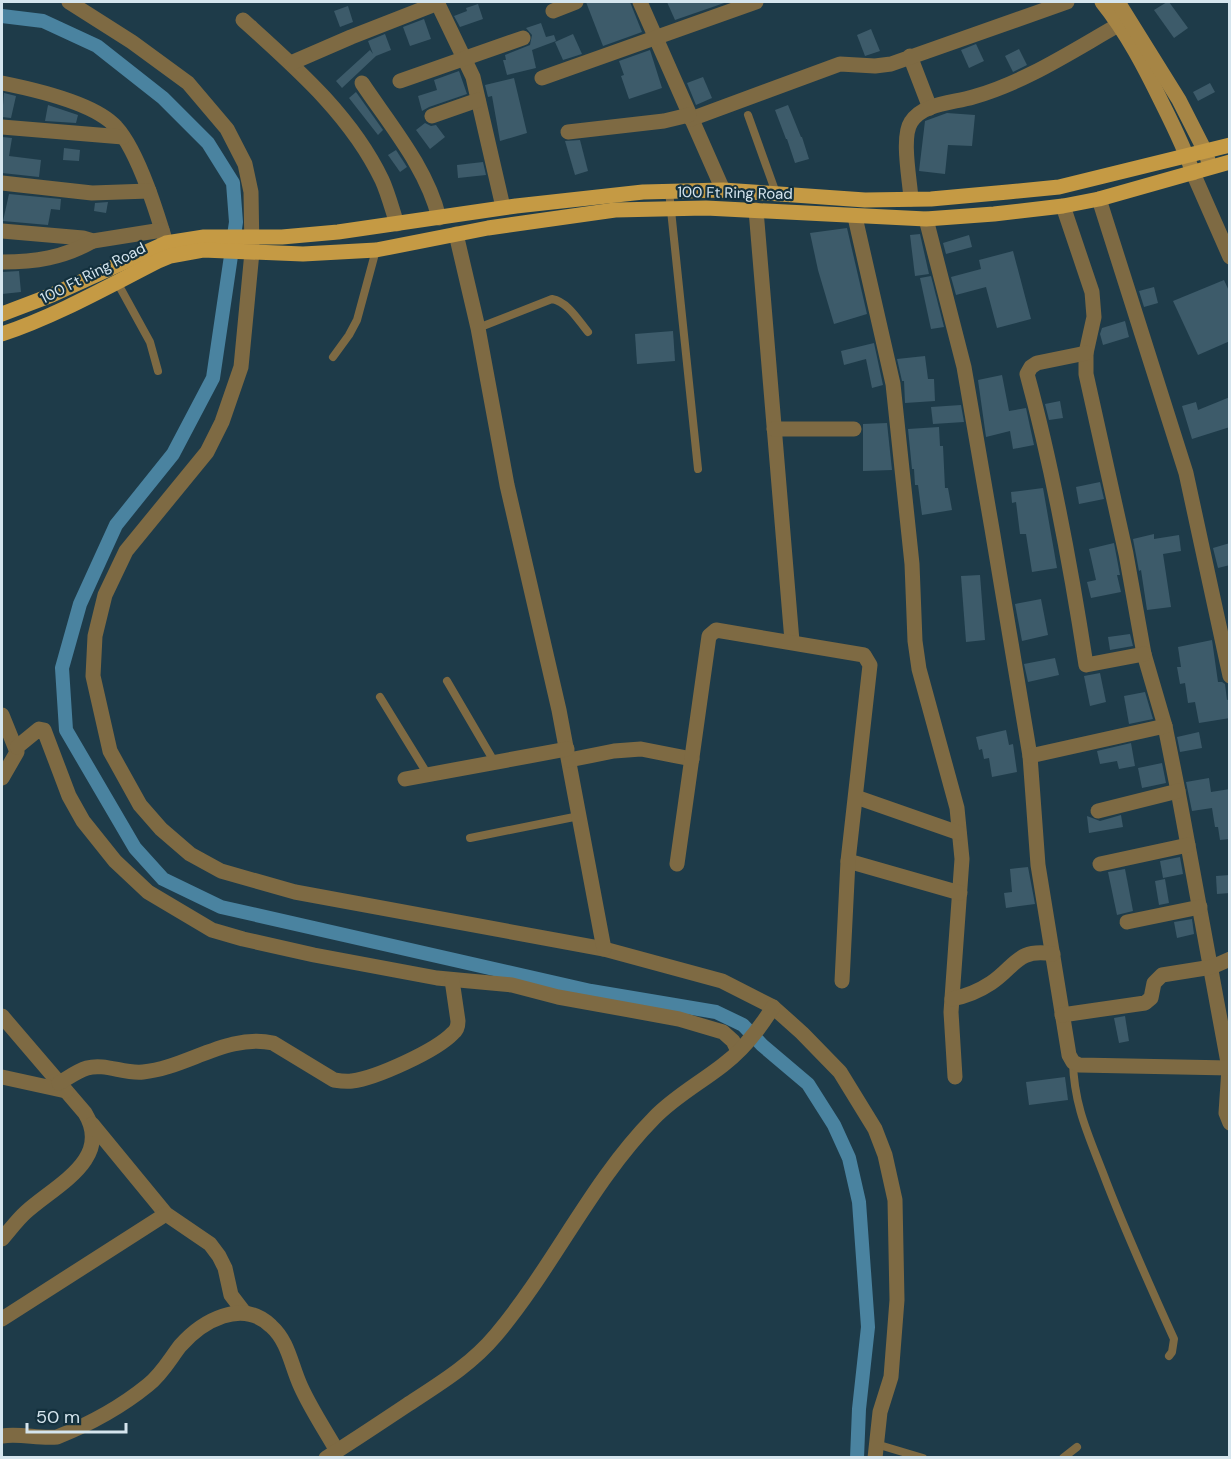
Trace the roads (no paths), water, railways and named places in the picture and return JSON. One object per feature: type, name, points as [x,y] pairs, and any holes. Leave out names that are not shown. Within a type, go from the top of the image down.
[{"type":"main road","name":"100 Ft Ring Road","points":[[246,245],[503,207],[643,192],[723,190],[865,200],[942,198],[1059,187],[1230,145]]},
{"type":"main road","name":"100 Ft Ring Road","points":[[2,314],[52,295],[166,243],[246,245],[303,254],[376,250],[456,234],[615,210],[756,210],[926,219],[994,214],[1063,206],[1099,199],[1230,162]]},
{"type":"main road","name":"100 Ft Ring Road","points":[[2,334],[27,326],[117,282],[166,243]]},
{"type":"street","points":[[69,2],[132,42],[188,83],[227,129],[245,164],[251,192],[246,245],[241,367],[222,422],[207,452],[126,551],[105,596],[95,636],[93,676],[110,751],[140,805],[161,829],[190,854],[221,871],[295,892],[604,949],[722,981],[802,1033],[840,1072],[875,1129],[885,1155],[895,1200],[897,1300],[891,1377],[880,1412],[876,1451]]},
{"type":"street","points":[[291,63],[438,2],[473,77],[503,207]]},
{"type":"street","points":[[553,11],[576,2]]},
{"type":"street","points":[[640,2],[723,190]]},
{"type":"street","points":[[542,78],[756,2]]},
{"type":"street","points":[[568,132],[690,117],[840,64],[875,66],[891,64],[1067,2]]},
{"type":"street","points":[[1102,2],[1120,24],[1146,70],[1187,155],[1230,257]]},
{"type":"street","points":[[1118,2],[1131,19],[1179,100],[1205,151],[1211,168]]},
{"type":"street","points":[[243,20],[320,92],[360,141],[382,181],[397,224]]},
{"type":"street","points":[[911,199],[907,141],[909,124],[917,115],[930,108],[972,98],[1007,86],[1120,24]]},
{"type":"street","points":[[400,81],[523,38]]},
{"type":"street","points":[[910,56],[930,108]]},
{"type":"street","points":[[2,83],[46,92],[92,111],[116,127],[149,191],[166,243],[93,241],[83,238],[2,231]]},
{"type":"street","points":[[362,83],[421,172],[436,205],[439,218]]},
{"type":"street","points":[[432,116],[478,100]]},
{"type":"street","points":[[2,127],[123,137]]},
{"type":"street","points":[[2,183],[92,193],[149,191]]},
{"type":"street","points":[[1099,199],[1186,473],[1227,653],[1230,676]]},
{"type":"street","points":[[1063,206],[1092,292],[1094,317],[1086,353],[1086,374],[1126,554],[1144,654],[1165,726],[1212,967],[1229,1068],[1226,1113],[1230,1123]]},
{"type":"street","points":[[756,210],[792,641]]},
{"type":"street","points":[[855,217],[893,384],[912,564],[915,641],[920,669],[957,808],[962,859],[951,1012],[954,1077]]},
{"type":"street","points":[[926,219],[964,367],[1030,756],[1038,865],[1069,1054],[1073,1062],[1079,1065],[1229,1068]]},
{"type":"street","points":[[456,234],[478,328],[507,485],[568,755],[604,949]]},
{"type":"street","points":[[2,262],[31,262],[74,252],[93,241]]},
{"type":"street","points":[[1086,353],[1037,363],[1027,374],[1042,433],[1086,665],[1144,654]]},
{"type":"street","points":[[774,429],[854,429]]},
{"type":"street","points":[[677,864],[709,636],[712,632],[716,630],[792,641],[864,655],[870,665],[848,861],[842,981]]},
{"type":"street","points":[[2,715],[17,747],[16,754],[2,777]]},
{"type":"street","points":[[1030,756],[1165,726]]},
{"type":"street","points":[[17,747],[39,729],[44,730],[69,796],[83,821],[115,861],[148,892],[212,930],[314,955],[452,980],[512,985],[558,997],[679,1019],[723,1032],[741,1048]]},
{"type":"street","points":[[405,779],[495,763],[641,749],[692,759]]},
{"type":"street","points":[[1098,811],[1178,791]]},
{"type":"street","points":[[856,796],[959,833]]},
{"type":"street","points":[[1100,864],[1188,845]]},
{"type":"street","points":[[848,861],[960,893]]},
{"type":"street","points":[[1127,922],[1200,907]]},
{"type":"street","points":[[952,999],[968,996],[993,981],[1026,954],[1037,951],[1053,954]]},
{"type":"street","points":[[1062,1015],[1145,1004],[1151,998],[1154,984],[1162,975],[1212,967],[1230,959]]},
{"type":"street","points":[[2,1077],[62,1087],[90,1067],[141,1072],[162,1068],[245,1042],[263,1041],[273,1043],[334,1080],[355,1081],[412,1060],[453,1034],[458,1027],[458,1021],[452,980]]},
{"type":"street","points":[[2,1016],[85,1113],[166,1214],[210,1244],[225,1268],[231,1295],[244,1312],[271,1325],[282,1340],[300,1385],[335,1455],[453,1375],[474,1358],[527,1295],[587,1203],[626,1150],[654,1117],[677,1097],[724,1065],[741,1048],[770,1011]]},
{"type":"street","points":[[2,1239],[25,1213],[84,1163],[93,1144],[92,1124]]},
{"type":"street","points":[[2,1319],[166,1214]]},
{"type":"street","points":[[2,1436],[57,1437],[111,1411],[154,1379],[181,1345],[201,1327],[229,1314],[244,1312]]},
{"type":"lane","points":[[748,115],[776,193]]},
{"type":"lane","points":[[669,191],[698,469]]},
{"type":"lane","points":[[333,357],[357,320],[376,250]]},
{"type":"lane","points":[[117,282],[150,342],[158,371]]},
{"type":"lane","points":[[478,328],[552,299],[560,300],[588,332]]},
{"type":"lane","points":[[447,681],[495,763]]},
{"type":"lane","points":[[380,697],[428,775]]},
{"type":"lane","points":[[470,838],[579,816]]},
{"type":"lane","points":[[1073,1062],[1079,1112],[1124,1227],[1173,1339],[1174,1345],[1170,1356]]},
{"type":"lane","points":[[1063,1458],[1077,1447]]},
{"type":"lane","points":[[876,1451],[923,1458]]},
{"type":"waterway","points":[[2,16],[43,21],[97,46],[163,98],[208,143],[233,183],[236,222],[213,378],[173,454],[116,525],[80,604],[62,668],[66,730],[135,848],[163,879],[221,907],[591,991],[716,1012],[743,1025],[762,1045],[808,1084],[834,1125],[849,1158],[859,1202],[868,1327],[859,1409],[857,1458]]}]
